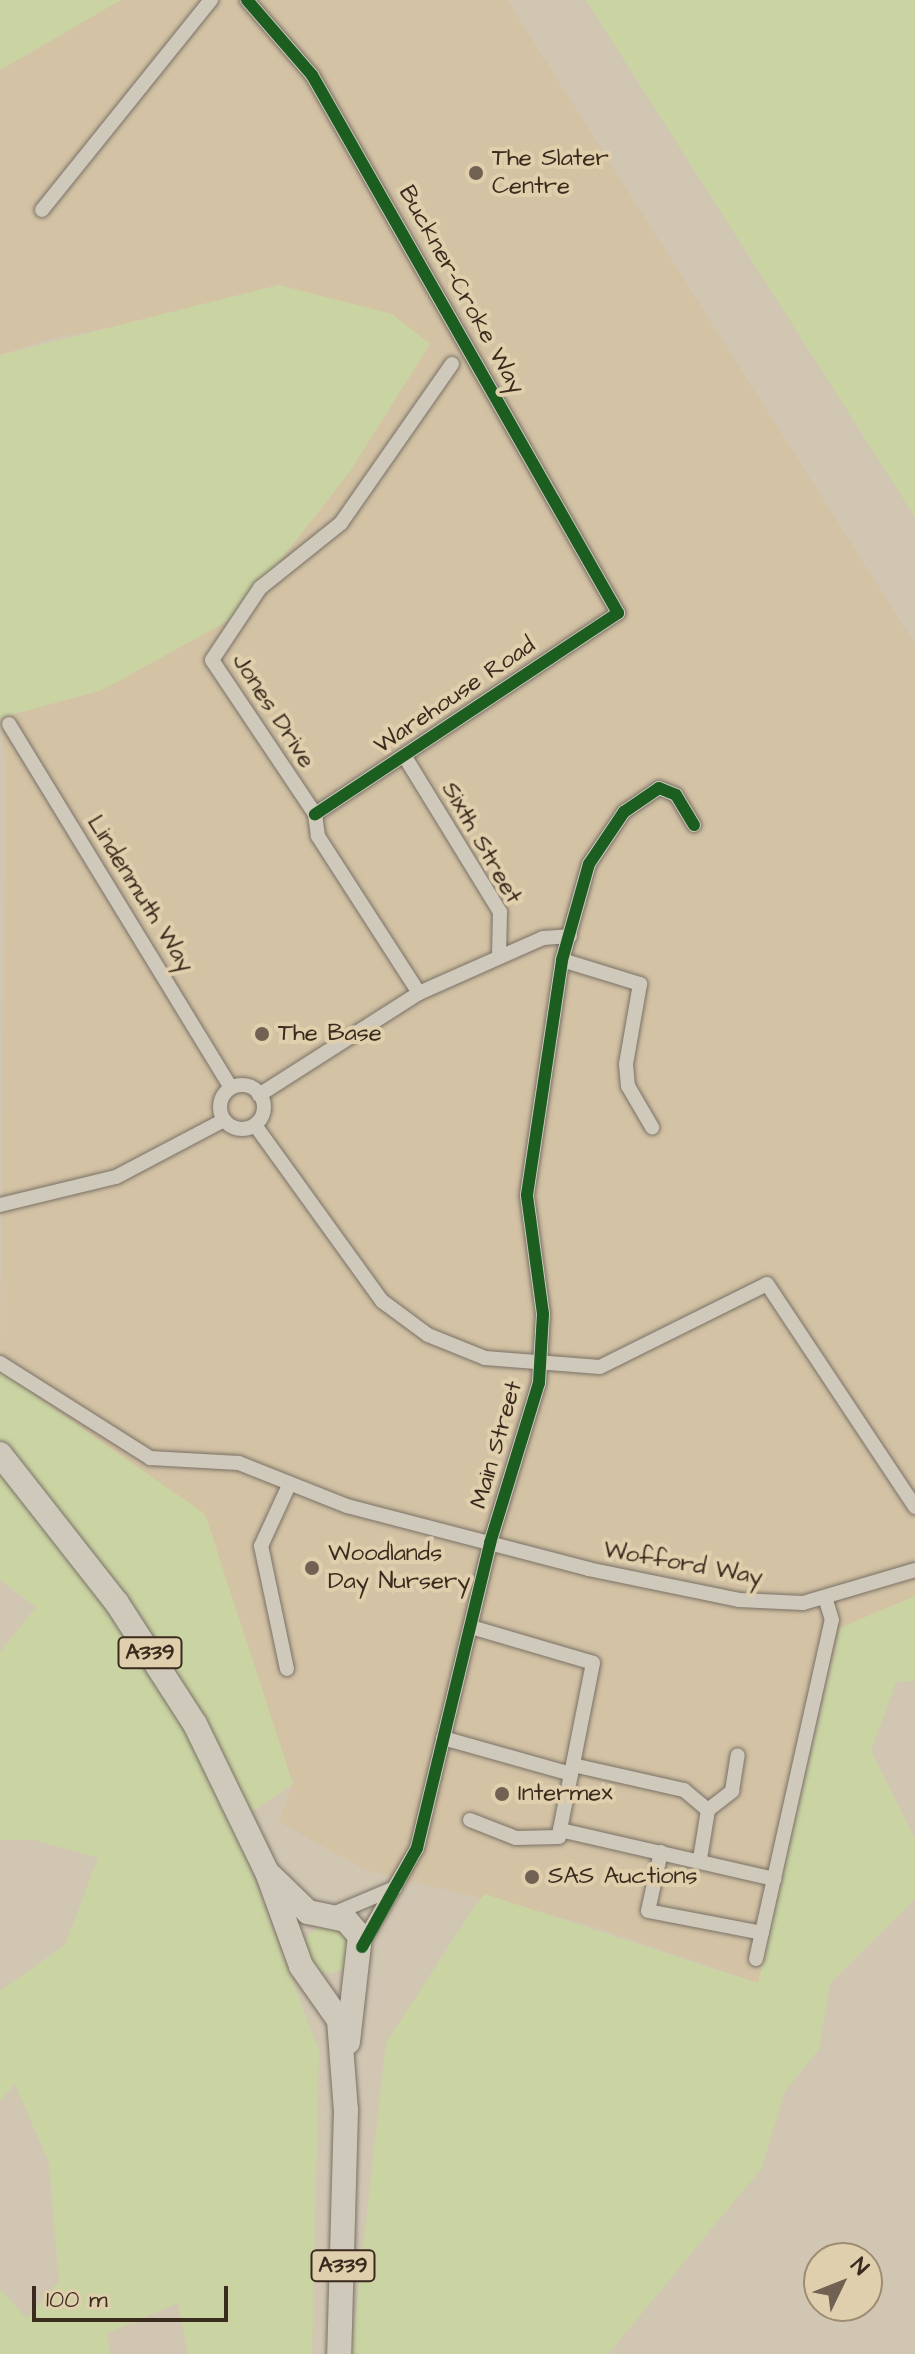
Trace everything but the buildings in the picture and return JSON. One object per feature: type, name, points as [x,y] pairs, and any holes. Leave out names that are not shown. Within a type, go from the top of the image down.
[{"type":"highway","name":"A339","points":[[0,1454],[165,1676],[267,1872],[297,1957]]},
{"type":"highway","name":"A339","points":[[267,1872],[296,1904],[324,1916]]},
{"type":"highway","points":[[324,1916],[354,1927],[362,1951],[349,1974],[315,1978],[297,1957],[304,1927],[324,1916]]},
{"type":"highway","name":"A339","points":[[339,2354],[346,2055],[362,1951]]},
{"type":"highway","name":"A339","points":[[315,1978],[339,2020],[346,2055]]},
{"type":"street","points":[[42,210],[211,0]]},
{"type":"street","name":"Buckner-Croke Way","points":[[247,0],[312,75],[618,613]]},
{"type":"street","name":"Jones Drive","points":[[419,993],[318,836],[315,814],[212,660],[215,648],[287,561],[341,523],[452,364]]},
{"type":"street","name":"Warehouse Road","points":[[315,814],[618,613]]},
{"type":"street","name":"Lindenmuth Way","points":[[9,724],[231,1088]]},
{"type":"street","name":"Sixth Street","points":[[405,757],[500,912],[499,955]]},
{"type":"street","name":"Main Street","points":[[362,1951],[417,1848],[490,1543],[541,1367],[543,1314],[527,1195],[562,960],[589,864],[643,795],[659,788],[676,795],[694,825]]},
{"type":"street","points":[[224,1120],[221,1099],[231,1088],[259,1095],[419,993],[499,955],[570,936]]},
{"type":"street","points":[[562,960],[640,984],[626,1064],[628,1086],[652,1127]]},
{"type":"street","points":[[224,1120],[242,1129],[255,1125],[264,1107],[259,1095]]},
{"type":"street","points":[[0,1205],[116,1177],[224,1120]]},
{"type":"street","points":[[255,1125],[353,1268],[397,1314],[452,1346],[541,1367],[625,1359],[756,1284],[776,1290],[915,1507]]},
{"type":"street","name":"Wofford Way","points":[[0,1363],[150,1458],[239,1463],[289,1485],[490,1543],[679,1589],[776,1602],[826,1600],[915,1570]]},
{"type":"street","points":[[287,1669],[261,1546],[289,1485]]},
{"type":"street","points":[[756,1959],[832,1620],[826,1600]]},
{"type":"street","points":[[470,1820],[516,1838],[559,1837],[593,1663],[471,1627]]},
{"type":"street","points":[[443,1738],[572,1770],[684,1790],[708,1810]]},
{"type":"street","points":[[700,1859],[708,1810],[732,1791],[738,1755]]},
{"type":"street","points":[[560,1830],[700,1859],[774,1879]]},
{"type":"street","points":[[661,1852],[648,1911],[762,1933]]},
{"type":"street","points":[[324,1916],[395,1887]]},
{"type":"shaded area","points":[[121,0],[507,0],[915,644],[915,1596],[840,1628],[816,1716],[800,1740],[759,1983],[584,1923],[366,1870],[279,1822],[293,1784],[0,1371],[6,766],[0,718],[102,690],[160,320],[56,337],[0,355],[0,70]]},
{"type":"green space","points":[[0,0],[121,0],[0,70]]},
{"type":"green space","points":[[586,0],[915,0],[915,517]]},
{"type":"green space","points":[[279,285],[392,314],[430,344],[351,470],[237,616],[102,690],[0,718],[0,355]]},
{"type":"green space","points":[[0,1371],[205,1514],[293,1784],[233,1824],[319,2051],[312,2354],[188,2354],[178,2303],[108,2333],[109,2354],[0,2354],[0,2289],[27,2319],[59,2281],[49,2163],[15,2084],[0,2101],[0,1991],[65,1945],[98,1858],[35,1840],[0,1840],[0,1652],[36,1607],[0,1580]]},
{"type":"green space","points":[[915,1596],[915,1681],[896,1682],[871,1751],[915,1839],[915,1899],[830,1983],[819,2049],[785,2091],[761,2169],[608,2354],[351,2354],[386,2043],[475,1906],[485,1894],[758,1983],[840,1628]]},
{"type":"green space","points":[[328,1925],[345,1932],[352,1949],[345,1966],[328,1973],[311,1966],[304,1949],[311,1932]]},
{"type":"cycle path","points":[[247,0],[312,75],[618,613],[315,814]]},
{"type":"cycle path","points":[[362,1947],[417,1848],[490,1543],[539,1383],[543,1314],[527,1195],[562,960],[589,864],[624,812],[659,788],[676,795],[694,825]]},
{"type":"place","name":"The Slater Centre","points":[[476,173]]},
{"type":"place","name":"The Base","points":[[262,1034]]},
{"type":"place","name":"Woodlands Day Nursery","points":[[312,1568]]},
{"type":"place","name":"Intermex","points":[[502,1794]]},
{"type":"place","name":"SAS Auctions","points":[[532,1877]]}]
